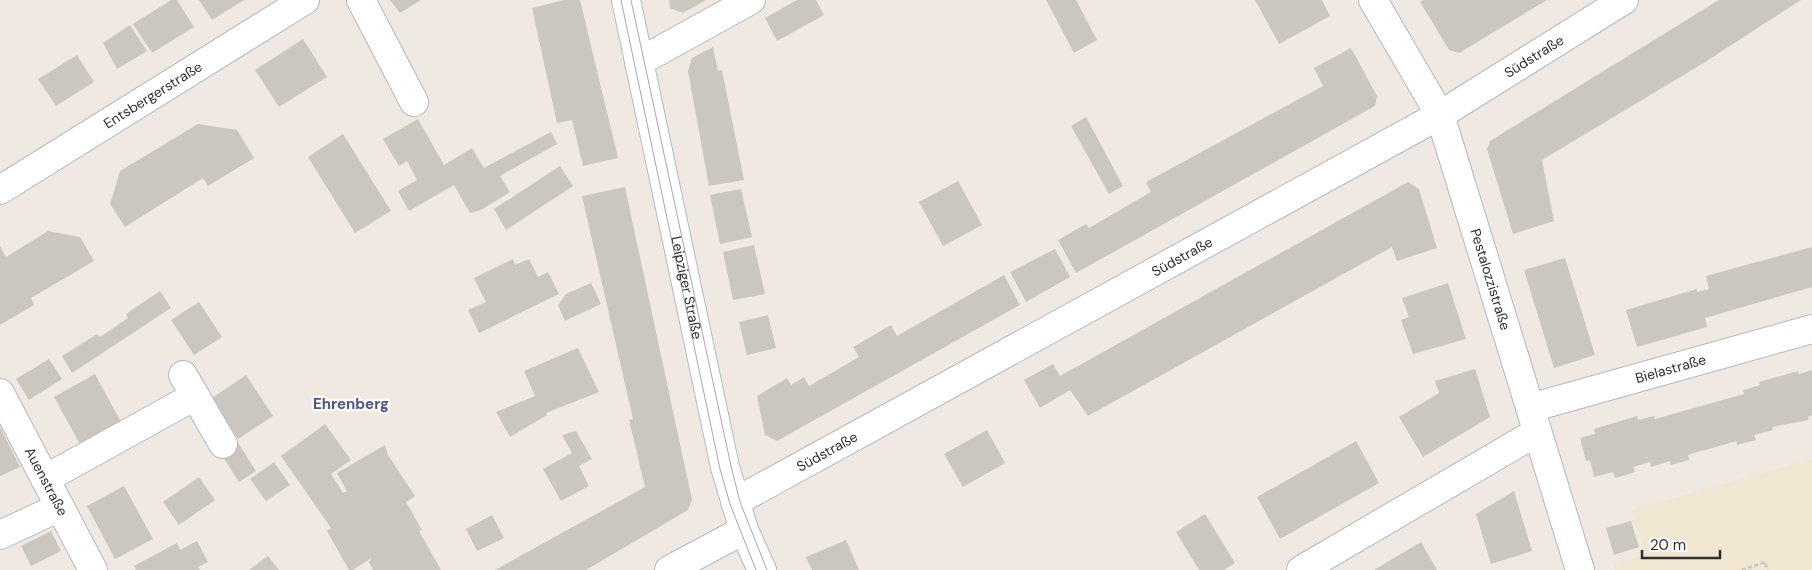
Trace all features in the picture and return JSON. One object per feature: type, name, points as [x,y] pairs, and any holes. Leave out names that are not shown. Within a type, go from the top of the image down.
[{"type":"street","name":"Entsbergerstraße","points":[[0,190],[305,0]]},
{"type":"street","points":[[361,0],[414,102]]},
{"type":"street","name":"Leipziger Straße","points":[[626,0],[723,458],[744,530],[762,570]]},
{"type":"street","points":[[639,62],[751,0]]},
{"type":"street","name":"Pestalozzistraße","points":[[1373,0],[1440,115],[1580,570]]},
{"type":"street","name":"Südstraße","points":[[735,502],[1440,115],[1624,0]]},
{"type":"street","name":"Bielastraße","points":[[1301,570],[1534,420],[1812,330]]},
{"type":"street","points":[[45,479],[189,385],[223,444]]},
{"type":"street","name":"Auenstraße","points":[[0,393],[93,570]]},
{"type":"street","points":[[0,535],[60,506]]},
{"type":"street","points":[[669,570],[744,530]]},
{"type":"path","points":[[1742,570],[1765,562],[1767,570]]},
{"type":"shaded area","points":[[1812,459],[1812,570],[1615,570],[1614,565],[1645,554],[1632,510]]},
{"type":"building","points":[[171,0],[177,0],[194,27],[152,53],[133,24]]},
{"type":"building","points":[[199,0],[244,0],[212,20]]},
{"type":"building","points":[[390,0],[421,0],[400,13]]},
{"type":"building","points":[[564,0],[580,0],[618,158],[583,166],[572,120],[557,123],[532,8]]},
{"type":"building","points":[[669,0],[706,0],[683,13],[670,8]]},
{"type":"building","points":[[797,0],[816,0],[824,15],[777,41],[765,18]]},
{"type":"building","points":[[1046,0],[1076,0],[1097,40],[1074,53]]},
{"type":"building","points":[[1255,0],[1322,0],[1330,16],[1279,44]]},
{"type":"building","points":[[1423,0],[1547,0],[1459,53],[1449,50],[1420,2]]},
{"type":"building","points":[[1719,0],[1801,0],[1702,64],[1542,160],[1554,221],[1513,234],[1487,149],[1490,141]]},
{"type":"building","points":[[130,25],[147,51],[117,69],[103,43]]},
{"type":"building","points":[[303,39],[327,77],[279,107],[255,70]]},
{"type":"building","points":[[713,47],[718,71],[722,70],[744,180],[709,186],[688,71],[692,58]]},
{"type":"building","points":[[1351,48],[1377,96],[1375,106],[1076,273],[1058,240],[1086,224],[1089,228],[1151,192],[1146,182],[1323,86],[1314,68]]},
{"type":"building","points":[[77,55],[94,82],[56,106],[38,79]]},
{"type":"building","points":[[1086,117],[1123,186],[1109,194],[1071,126]]},
{"type":"building","points":[[418,119],[444,165],[472,148],[484,168],[551,132],[557,144],[500,176],[510,192],[481,210],[470,213],[454,185],[409,211],[398,191],[417,180],[407,161],[399,166],[383,139]]},
{"type":"building","points":[[198,124],[237,130],[254,158],[208,186],[203,178],[125,227],[110,204],[120,171]]},
{"type":"building","points":[[343,134],[391,211],[355,233],[308,157]]},
{"type":"building","points":[[560,166],[573,186],[506,230],[494,209]]},
{"type":"building","points":[[958,181],[982,225],[943,246],[919,202]]},
{"type":"building","points":[[1408,182],[1419,189],[1437,248],[1397,261],[1392,247],[1088,416],[1070,390],[1040,408],[1024,380],[1053,364],[1060,376]]},
{"type":"building","points":[[625,187],[692,500],[688,510],[586,570],[495,570],[645,487],[629,420],[633,419],[582,196]]},
{"type":"building","points":[[741,189],[752,237],[720,244],[710,195]]},
{"type":"building","points":[[48,231],[80,237],[94,261],[31,298],[34,305],[0,325],[0,246],[6,257]]},
{"type":"building","points":[[754,245],[765,294],[733,300],[723,252]]},
{"type":"building","points":[[1812,247],[1812,287],[1705,318],[1707,327],[1637,347],[1626,310],[1697,289],[1697,292],[1709,289],[1706,276]]},
{"type":"building","points":[[1055,249],[1070,277],[1026,302],[1010,272]]},
{"type":"building","points":[[1565,258],[1595,355],[1554,368],[1524,270]]},
{"type":"building","points":[[513,259],[515,265],[529,259],[538,277],[548,272],[559,294],[479,333],[468,310],[486,302],[474,278]]},
{"type":"building","points":[[1004,275],[1020,305],[777,441],[765,435],[757,396],[787,378],[791,385],[804,377],[809,386],[859,357],[853,347],[891,325],[897,336]]},
{"type":"building","points":[[591,283],[601,304],[565,321],[558,305],[566,294]]},
{"type":"building","points":[[1448,283],[1466,339],[1413,354],[1401,320],[1409,317],[1402,298]]},
{"type":"building","points":[[160,291],[171,308],[72,373],[62,356],[97,334],[100,337],[128,318],[126,314]]},
{"type":"building","points":[[199,302],[222,337],[194,355],[171,320]]},
{"type":"building","points":[[768,315],[776,348],[747,355],[739,322]]},
{"type":"building","points":[[578,348],[599,392],[546,413],[547,415],[510,437],[496,412],[535,396],[524,371]]},
{"type":"building","points":[[49,359],[62,379],[29,400],[16,379]]},
{"type":"building","points":[[1475,369],[1490,417],[1423,457],[1399,417],[1439,393],[1435,381]]},
{"type":"building","points":[[1812,370],[1812,415],[1808,417],[1809,420],[1772,427],[1773,430],[1754,435],[1756,440],[1737,445],[1736,441],[1688,455],[1689,460],[1671,465],[1670,461],[1651,467],[1650,462],[1633,467],[1635,472],[1615,478],[1613,472],[1594,477],[1590,460],[1586,461],[1580,438],[1595,434],[1594,429],[1637,416],[1638,420],[1654,416],[1655,419],[1744,394],[1743,390],[1760,385],[1759,382],[1798,371],[1799,374]]},
{"type":"building","points":[[95,374],[122,424],[81,446],[54,397]]},
{"type":"building","points":[[246,375],[273,416],[238,439],[212,398]]},
{"type":"building","points":[[325,424],[351,460],[331,474],[343,493],[347,491],[337,473],[385,445],[388,455],[415,496],[406,502],[422,530],[419,531],[441,570],[373,570],[369,562],[371,558],[353,570],[349,570],[327,531],[331,528],[281,456]]},
{"type":"building","points":[[0,427],[20,467],[0,476]]},
{"type":"building","points":[[987,430],[1005,463],[963,487],[944,454]]},
{"type":"building","points":[[576,431],[592,459],[579,466],[589,486],[561,501],[543,469],[572,453],[562,435]]},
{"type":"building","points":[[235,438],[256,471],[239,482],[218,449]]},
{"type":"building","points":[[1356,441],[1379,483],[1280,539],[1257,497]]},
{"type":"building","points":[[274,462],[290,485],[266,501],[250,479]]},
{"type":"building","points":[[199,477],[215,500],[179,525],[163,502]]},
{"type":"building","points":[[124,486],[153,539],[115,559],[87,506]]},
{"type":"building","points":[[1514,491],[1532,551],[1491,564],[1476,514]]},
{"type":"building","points":[[1205,514],[1235,563],[1224,570],[1199,570],[1176,532]]},
{"type":"building","points":[[492,515],[504,538],[477,551],[466,529]]},
{"type":"building","points":[[1631,521],[1639,547],[1614,555],[1606,528]]},
{"type":"building","points":[[51,531],[61,551],[31,566],[21,546]]},
{"type":"building","points":[[846,540],[859,570],[812,570],[806,557]]},
{"type":"building","points":[[197,541],[208,562],[198,567],[200,570],[136,570],[134,566],[177,543],[180,550]]},
{"type":"building","points":[[1421,542],[1437,570],[1374,570]]},
{"type":"building","points":[[268,556],[279,570],[249,570]]},
{"type":"tram line","points":[[621,0],[720,469],[730,504],[756,570]]},
{"type":"tram line","points":[[631,0],[731,466],[740,502],[767,570]]},
{"type":"district","name":"Ehrenberg","points":[[351,404]]}]
